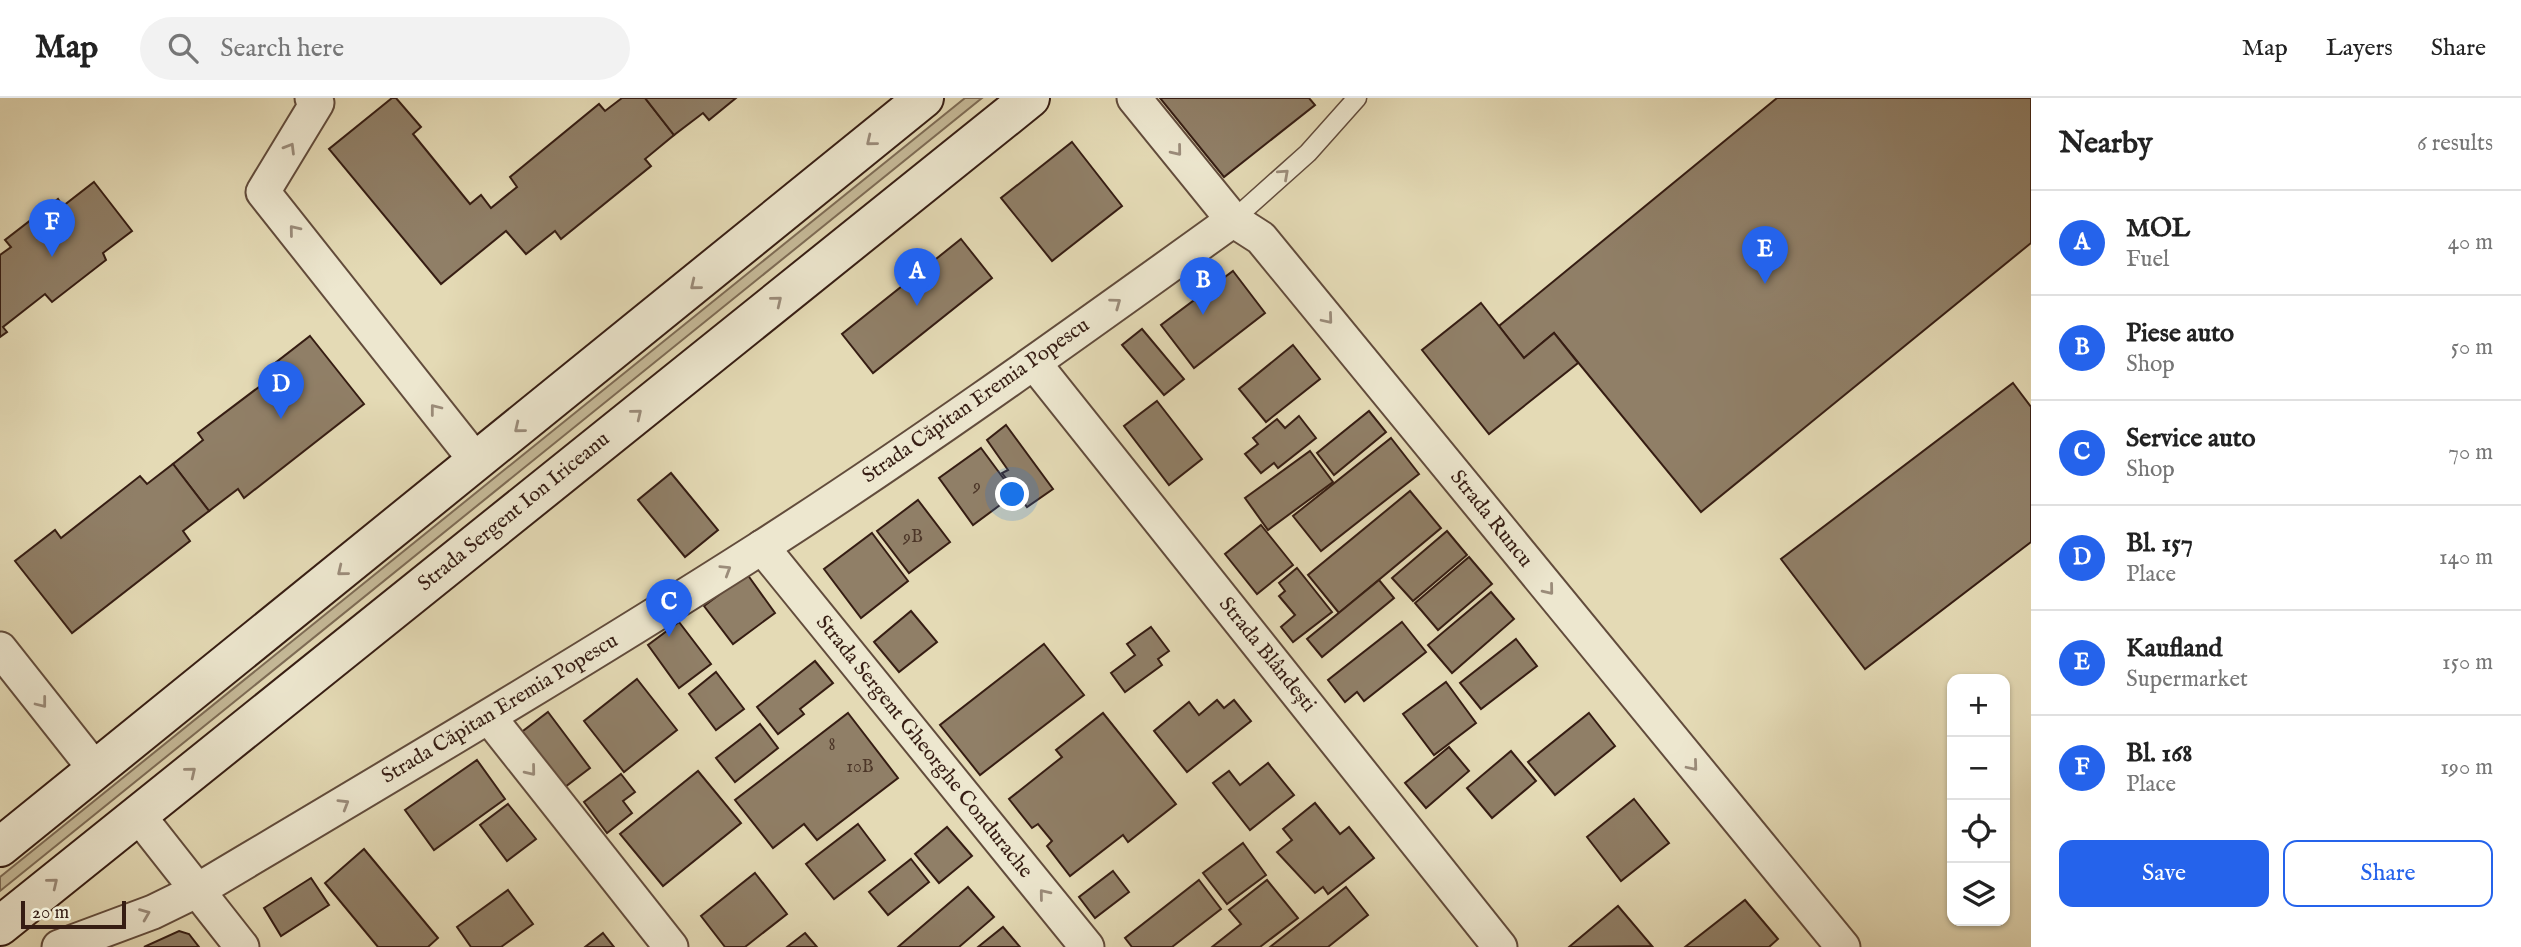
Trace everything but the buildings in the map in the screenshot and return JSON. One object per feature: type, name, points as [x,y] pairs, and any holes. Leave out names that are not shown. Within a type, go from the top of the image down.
[{"type":"main road","points":[[0,847],[924,98]]},
{"type":"main road","name":"Strada Sergent Ion Iriceanu","points":[[0,926],[1030,98]]},
{"type":"street","name":"Strada Runcu","points":[[1134,98],[1233,220],[1261,238],[1843,947]]},
{"type":"street","points":[[318,100],[263,192],[477,462]]},
{"type":"street","name":"Strada Căpitan Eremia Popescu","points":[[59,947],[153,912],[198,890],[489,717],[762,547],[1034,362],[1233,220]]},
{"type":"street","name":"Strada Blândești","points":[[1034,362],[1500,947]]},
{"type":"street","name":"Strada Sergent Gheorghe Condurache","points":[[762,547],[1087,947]]},
{"type":"street","points":[[0,649],[95,769]]},
{"type":"street","points":[[489,717],[671,947]]},
{"type":"street","points":[[138,815],[242,947]]},
{"type":"lane","points":[[1233,220],[1308,153],[1357,98]]},
{"type":"shaded area","points":[[965,98],[982,98],[0,891],[0,877]]},
{"type":"place","name":"Bl. 168","points":[[52,257]]},
{"type":"place","name":"Kaufland","points":[[1765,284]]},
{"type":"place","name":"MOL","points":[[917,306]]},
{"type":"place","name":"Piese auto","points":[[1203,315]]},
{"type":"place","name":"Bl. 157","points":[[281,419]]},
{"type":"place","name":"Service auto","points":[[669,637]]}]
